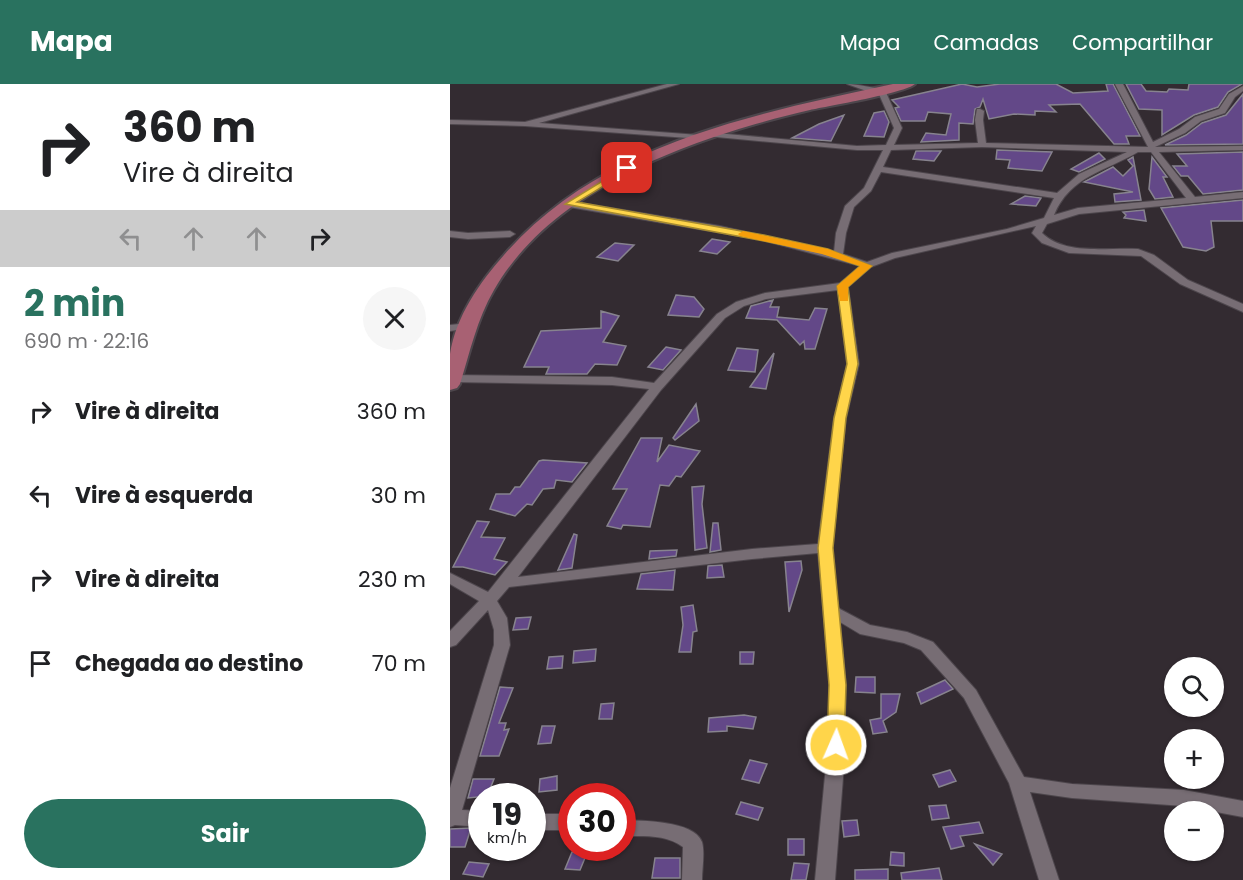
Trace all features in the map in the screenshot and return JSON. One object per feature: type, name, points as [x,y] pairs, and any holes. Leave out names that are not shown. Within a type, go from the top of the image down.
[{"type":"main road","points":[[451,381],[468,326],[492,278],[545,222],[569,204],[627,168],[703,136],[792,109],[909,84]]},
{"type":"street","points":[[639,84],[644,88],[643,93]]},
{"type":"street","points":[[525,123],[675,84]]},
{"type":"street","points":[[838,255],[841,233],[850,206],[868,189],[898,128],[897,119],[886,106],[878,91],[851,84]]},
{"type":"street","points":[[1119,84],[1151,146],[1192,199]]},
{"type":"street","points":[[1243,88],[1232,96],[1222,111],[1198,119],[1182,131],[1151,146],[1086,173],[1058,196],[1037,233],[1041,239],[1051,245],[1087,251],[1143,253],[1153,257],[1182,281],[1243,309]]},
{"type":"street","points":[[980,111],[977,121],[983,137],[982,145]]},
{"type":"street","points":[[450,123],[525,123],[887,149],[982,145],[1138,150]]},
{"type":"street","points":[[1151,146],[1243,148]]},
{"type":"street","points":[[879,169],[1058,196]]},
{"type":"street","points":[[450,641],[505,583],[657,387],[722,316],[740,304],[765,296],[843,286],[867,266],[892,256],[1045,222],[1078,211],[1243,195]]},
{"type":"street","points":[[569,204],[764,238],[838,255],[867,266]]},
{"type":"street","points":[[450,234],[476,236],[510,234]]},
{"type":"street","points":[[825,880],[835,765],[838,685],[825,548],[840,418],[853,364],[843,286]]},
{"type":"street","points":[[450,328],[468,326]]},
{"type":"street","points":[[451,381],[612,381],[657,387]]},
{"type":"street","points":[[505,583],[752,554],[825,548]]},
{"type":"street","points":[[450,578],[490,599],[503,623],[502,645],[450,818],[468,819]]},
{"type":"street","points":[[830,610],[866,630],[907,638],[927,646],[970,694],[1018,783],[1049,880]]},
{"type":"street","points":[[1018,783],[1072,791],[1184,798],[1243,809]]},
{"type":"street","points":[[636,829],[665,830],[683,835],[693,844],[692,880]]},
{"type":"building","points":[[962,84],[977,87],[1000,84],[1056,84],[1073,93],[1108,91],[1106,84],[1113,84],[1140,136],[1126,136],[1129,144],[1114,144],[1080,104],[1049,105],[1056,112],[1035,111],[1035,115],[1014,114],[989,119],[983,99],[980,107],[975,109],[973,124],[959,123],[959,140],[921,142],[926,133],[946,135],[951,114],[928,112],[925,121],[901,121],[895,108],[899,107],[892,100]]},
{"type":"building","points":[[1126,84],[1141,84],[1146,91],[1167,92],[1169,89],[1188,90],[1189,84],[1242,84],[1228,92],[1218,107],[1194,115],[1162,135],[1162,110],[1139,109]]},
{"type":"building","points":[[1243,94],[1243,144],[1165,145],[1186,135],[1202,123],[1226,115]]},
{"type":"building","points":[[884,111],[889,122],[884,137],[864,136],[874,113]]},
{"type":"building","points":[[844,115],[831,141],[792,138],[819,124]]},
{"type":"building","points":[[997,150],[1052,152],[1042,171],[1008,168],[1010,160],[996,159]]},
{"type":"building","points":[[916,151],[941,151],[934,161],[913,159]]},
{"type":"building","points":[[1243,152],[1243,190],[1203,194],[1188,176],[1181,176],[1173,166],[1187,166],[1177,154]]},
{"type":"building","points":[[1099,153],[1105,159],[1079,172],[1071,169]]},
{"type":"building","points":[[1133,157],[1141,200],[1115,202],[1114,194],[1133,192],[1084,182],[1113,167],[1123,176],[1133,166],[1128,160]]},
{"type":"building","points":[[1152,157],[1167,177],[1163,177],[1173,197],[1155,199],[1149,189]]},
{"type":"building","points":[[1025,196],[1041,198],[1036,206],[1011,204]]},
{"type":"building","points":[[1243,200],[1243,221],[1211,221],[1214,247],[1206,251],[1183,247],[1161,208]]},
{"type":"building","points":[[1144,210],[1146,221],[1124,218],[1126,215],[1123,212]]},
{"type":"building","points":[[712,239],[730,242],[717,254],[700,251]]},
{"type":"building","points":[[615,243],[634,245],[618,261],[597,257]]},
{"type":"building","points":[[676,295],[694,297],[704,309],[699,317],[668,315]]},
{"type":"building","points":[[773,300],[770,307],[779,307],[777,317],[809,320],[815,308],[827,309],[815,349],[805,349],[804,341],[800,345],[777,320],[746,318],[751,306]]},
{"type":"building","points":[[601,311],[619,316],[603,342],[626,346],[617,365],[595,364],[587,374],[546,374],[549,367],[524,367],[541,331],[601,328]]},
{"type":"building","points":[[666,347],[681,350],[663,370],[648,367]]},
{"type":"building","points":[[737,348],[758,350],[755,372],[728,370]]},
{"type":"building","points":[[774,353],[766,389],[750,387]]},
{"type":"building","points":[[696,404],[699,421],[675,440],[673,438]]},
{"type":"building","points":[[641,438],[662,438],[657,462],[669,445],[700,451],[681,477],[676,476],[669,486],[660,485],[650,527],[623,525],[621,529],[607,526],[627,489],[613,489]]},
{"type":"building","points":[[539,461],[587,463],[572,482],[556,480],[554,488],[543,489],[532,505],[527,504],[515,516],[490,509],[496,494],[510,494],[515,487],[520,487]]},
{"type":"building","points":[[704,486],[702,504],[707,548],[695,550],[692,487]]},
{"type":"building","points":[[477,521],[489,522],[481,537],[505,538],[494,559],[507,562],[495,575],[463,567],[453,567]]},
{"type":"building","points":[[713,523],[718,523],[721,550],[710,552]]},
{"type":"building","points":[[574,534],[577,535],[572,568],[558,570]]},
{"type":"building","points":[[677,550],[676,556],[649,559],[650,551]]},
{"type":"building","points":[[801,561],[802,570],[789,612],[785,562]]},
{"type":"building","points":[[722,565],[724,577],[707,578],[708,566]]},
{"type":"building","points":[[675,570],[673,590],[637,589],[641,574]]},
{"type":"building","points":[[693,605],[697,631],[693,632],[691,652],[679,652],[683,625],[681,607]]},
{"type":"building","points":[[531,617],[528,629],[513,630],[516,618]]},
{"type":"building","points":[[596,649],[595,661],[573,663],[574,651]]},
{"type":"building","points":[[740,652],[754,652],[753,664],[740,664]]},
{"type":"building","points":[[563,656],[562,668],[547,669],[549,657]]},
{"type":"building","points":[[856,677],[875,677],[875,693],[855,692]]},
{"type":"building","points":[[945,680],[953,689],[921,704],[917,693]]},
{"type":"building","points":[[500,687],[513,688],[499,723],[506,723],[504,730],[509,729],[499,756],[480,756]]},
{"type":"building","points":[[881,694],[900,694],[896,712],[883,721],[887,732],[873,734],[870,720],[881,718]]},
{"type":"building","points":[[614,703],[612,719],[599,719],[601,704]]},
{"type":"building","points":[[744,715],[756,717],[753,729],[727,726],[727,731],[708,732],[709,718]]},
{"type":"building","points":[[542,726],[555,726],[551,743],[538,744]]},
{"type":"building","points":[[750,760],[767,764],[759,783],[742,779]]},
{"type":"building","points":[[950,770],[956,781],[939,787],[933,775]]},
{"type":"building","points":[[557,776],[557,790],[546,791],[546,783],[540,783],[540,779]]},
{"type":"building","points":[[473,779],[494,779],[492,783],[472,783]]},
{"type":"building","points":[[741,802],[763,808],[758,820],[736,814]]},
{"type":"building","points":[[946,805],[949,818],[932,820],[929,806]]},
{"type":"building","points":[[857,820],[859,835],[844,837],[842,821]]},
{"type":"building","points":[[979,822],[983,833],[960,836],[964,846],[951,849],[943,827]]},
{"type":"building","points":[[468,828],[465,847],[450,847],[450,829]]},
{"type":"building","points":[[788,839],[804,839],[804,855],[788,855]]},
{"type":"building","points":[[975,844],[1002,854],[993,865]]},
{"type":"building","points":[[891,852],[904,853],[904,866],[890,865]]},
{"type":"building","points":[[655,858],[680,858],[680,878],[652,878]]},
{"type":"building","points":[[568,861],[584,861],[580,870],[565,869]]},
{"type":"building","points":[[469,862],[489,864],[483,877],[463,874]]},
{"type":"building","points":[[794,863],[809,864],[806,880],[791,880]]},
{"type":"building","points":[[939,868],[942,880],[902,880],[901,873]]},
{"type":"building","points":[[888,869],[888,880],[855,880],[855,870]]},
{"type":"slow traffic","points":[[743,234],[825,251],[867,266],[843,286],[844,299]]},
{"type":"route","points":[[627,168],[587,190],[569,204],[764,238],[825,251],[867,266],[843,286],[853,364],[840,418],[825,548],[826,580],[838,685],[836,745]]}]
